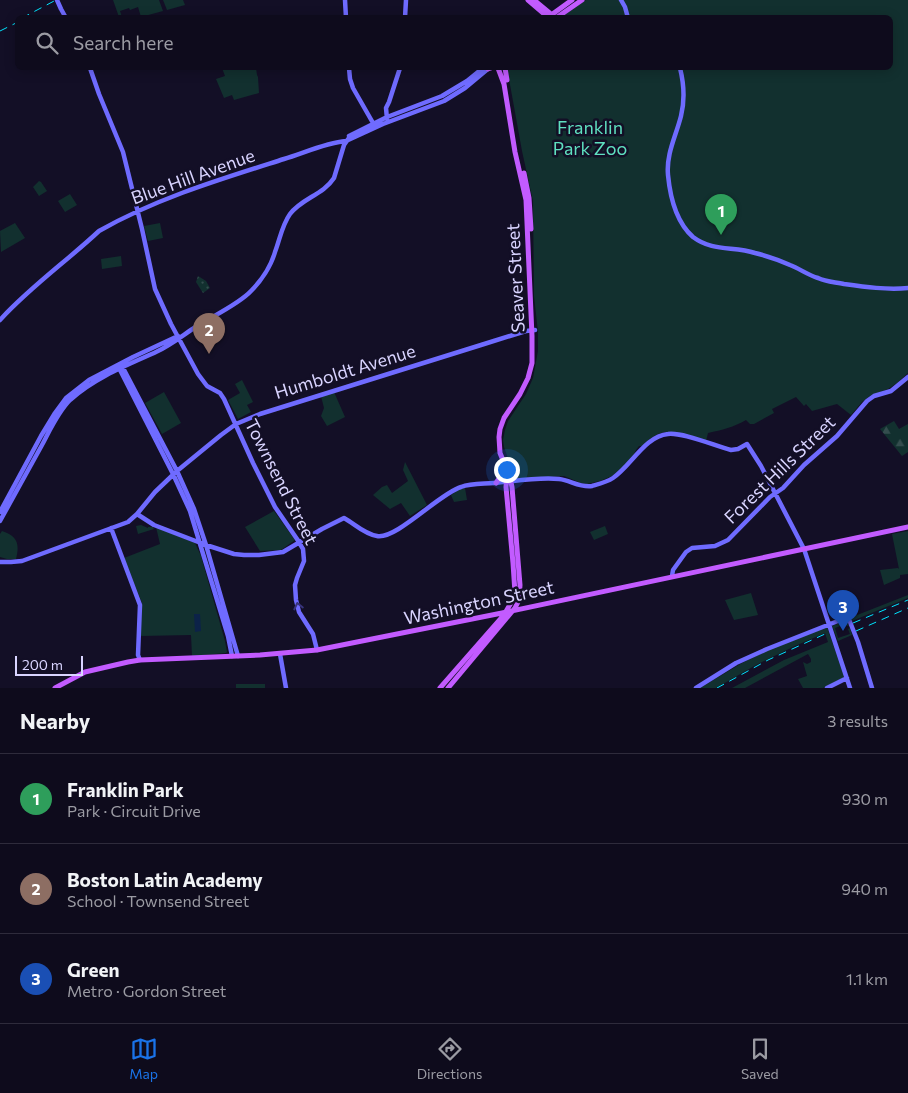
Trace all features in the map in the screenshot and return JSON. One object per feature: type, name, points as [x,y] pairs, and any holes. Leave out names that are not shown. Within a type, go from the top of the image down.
[{"type":"main road","points":[[57,0],[64,15]]},
{"type":"main road","points":[[345,0],[346,15]]},
{"type":"main road","points":[[406,0],[406,15]]},
{"type":"main road","points":[[528,0],[548,15]]},
{"type":"main road","points":[[534,0],[549,15]]},
{"type":"main road","points":[[553,15],[572,0]]},
{"type":"main road","points":[[555,15],[582,0]]},
{"type":"main road","points":[[621,0],[627,15]]},
{"type":"main road","name":"Townsend Street","points":[[91,70],[123,152],[155,288],[178,338],[201,379],[224,399],[274,506],[304,552],[304,559],[295,585],[298,608],[300,615],[313,634],[317,650]]},
{"type":"main road","points":[[349,70],[353,88],[373,123]]},
{"type":"main road","points":[[389,118],[389,102],[399,70]]},
{"type":"main road","name":"Blue Hill Avenue","points":[[340,142],[373,123],[444,101],[462,90],[487,70]]},
{"type":"main road","name":"Seaver Street","points":[[501,70],[515,152],[526,200],[534,330],[531,367],[528,378],[504,418],[499,433],[500,449],[509,481]]},
{"type":"main road","name":"Seaver Street","points":[[502,70],[507,80],[518,149],[530,203],[535,354],[531,376],[502,433],[502,448],[507,462],[509,481]]},
{"type":"main road","points":[[680,70],[684,89],[683,108],[668,159],[668,175],[675,210],[691,234],[708,246],[746,250],[828,281],[868,287],[908,288]]},
{"type":"main road","name":"Blue Hill Avenue","points":[[0,320],[15,304],[99,231],[191,189],[346,141],[389,118]]},
{"type":"main road","points":[[0,512],[60,405],[70,395],[89,380],[160,350],[242,298],[254,288],[272,260],[289,215],[298,206],[326,188],[334,178],[346,141],[351,136]]},
{"type":"main road","name":"Humboldt Avenue","points":[[137,514],[174,472],[236,424],[268,410],[534,330]]},
{"type":"main road","points":[[120,366],[194,509],[206,545],[235,656]]},
{"type":"main road","points":[[0,521],[26,471],[64,407],[84,389],[120,366]]},
{"type":"main road","name":"Forest Hills Street","points":[[672,576],[673,570],[688,550],[715,546],[725,542],[831,441],[867,401],[874,396],[891,391],[908,377]]},
{"type":"main road","points":[[0,562],[22,561],[128,522],[137,514],[154,525],[234,554],[283,552],[344,518],[371,535],[383,537],[413,519],[455,489],[466,485],[544,479],[561,479],[580,486],[603,483],[618,474],[651,441],[662,435],[673,434],[731,450],[738,449],[747,444],[761,466],[804,549],[850,688]]},
{"type":"main road","points":[[496,483],[503,471],[504,462]]},
{"type":"main road","points":[[174,472],[198,535],[235,656]]},
{"type":"main road","points":[[448,688],[514,610],[518,602],[520,586],[509,481]]},
{"type":"main road","points":[[440,688],[506,612],[515,593],[509,481]]},
{"type":"main road","name":"Washington Street","points":[[55,688],[85,672],[140,660],[280,654],[317,650],[908,527]]},
{"type":"main road","points":[[111,528],[140,605],[138,655],[140,660]]},
{"type":"main road","points":[[192,540],[198,535]]},
{"type":"main road","points":[[209,556],[214,548]]},
{"type":"main road","points":[[696,688],[743,660],[773,646],[848,617],[872,688]]},
{"type":"main road","points":[[280,654],[286,688]]},
{"type":"main road","points":[[828,688],[846,678]]},
{"type":"green space","points":[[113,0],[159,0],[163,11],[140,15],[138,7],[120,11],[121,15],[118,15]]},
{"type":"green space","points":[[163,0],[183,0],[185,5],[167,10]]},
{"type":"green space","name":"Franklin Park Zoo","points":[[586,0],[908,0],[908,373],[888,389],[870,396],[851,415],[837,404],[812,411],[806,404],[804,406],[796,397],[772,409],[774,413],[754,424],[750,424],[746,420],[737,425],[708,433],[706,441],[674,432],[658,434],[642,446],[639,446],[622,468],[612,476],[600,481],[587,484],[564,476],[520,479],[512,476],[503,440],[508,421],[526,394],[533,378],[538,351],[538,332],[534,296],[533,201],[507,70],[893,70],[893,15],[564,15]]},
{"type":"green space","points":[[223,70],[256,70],[259,93],[234,100],[232,95],[224,98],[216,79],[225,76]]},
{"type":"green space","points":[[39,181],[47,191],[39,196],[33,187]]},
{"type":"green space","points":[[70,194],[77,205],[65,212],[58,201]]},
{"type":"green space","points":[[15,223],[25,238],[1,252],[0,231]]},
{"type":"green space","points":[[160,223],[163,238],[148,241],[144,226]]},
{"type":"green space","points":[[121,256],[122,266],[102,269],[101,259]]},
{"type":"green space","points":[[198,276],[206,281],[210,288],[203,293],[196,282]]},
{"type":"green space","points":[[242,380],[253,402],[247,405],[251,412],[238,419],[228,400],[240,393],[235,384]]},
{"type":"green space","points":[[164,392],[181,423],[162,434],[145,403]]},
{"type":"green space","points":[[334,392],[345,417],[327,426],[321,416],[324,408],[321,396]]},
{"type":"green space","points":[[894,421],[899,429],[908,424],[908,452],[902,456],[880,429]]},
{"type":"green space","points":[[405,462],[427,505],[410,516],[401,503],[390,509],[373,495],[387,485],[392,493],[408,481],[403,470]]},
{"type":"green space","points":[[465,488],[467,500],[454,502],[451,495]]},
{"type":"green space","points":[[274,511],[295,540],[281,550],[260,551],[245,527]]},
{"type":"green space","points":[[141,525],[148,528],[153,527],[154,529],[138,534],[136,526]]},
{"type":"green space","points":[[605,526],[608,534],[594,540],[590,532]]},
{"type":"green space","points":[[156,527],[195,543],[201,556],[225,641],[226,653],[192,656],[191,635],[140,636],[142,603],[124,558],[160,544]]},
{"type":"green space","points":[[2,531],[11,535],[16,541],[18,549],[16,559],[0,557],[0,534]]},
{"type":"green space","points":[[908,531],[908,574],[900,575],[900,578],[884,585],[880,570],[899,569],[892,534]]},
{"type":"green space","points":[[751,593],[758,615],[734,620],[725,600]]},
{"type":"green space","points":[[908,595],[908,598],[852,621],[851,619],[852,617]]},
{"type":"green space","points":[[847,621],[849,626],[846,624],[835,628],[838,638],[850,634],[848,629],[850,628],[852,635],[838,641],[832,626]]},
{"type":"green space","points":[[827,627],[844,676],[823,688],[803,688],[798,679],[807,676],[803,662],[807,664],[811,662],[808,654],[745,688],[732,688],[784,660],[828,642],[825,633],[756,665],[716,688],[700,688],[742,663],[773,648]]},
{"type":"green space","points":[[236,684],[265,684],[265,688],[236,688]]},
{"type":"water","points":[[194,614],[200,614],[201,631],[195,632]]},
{"type":"railway","points":[[28,15],[56,0]]},
{"type":"railway","points":[[0,31],[15,24]]},
{"type":"railway","points":[[853,623],[908,600]]},
{"type":"railway","points":[[856,631],[908,608]]},
{"type":"railway","points":[[717,688],[768,660],[825,634]]},
{"type":"place","name":"Franklin Park","points":[[721,235]]},
{"type":"place","name":"Boston Latin Academy","points":[[209,354]]},
{"type":"place","name":"Green","points":[[843,631]]}]
